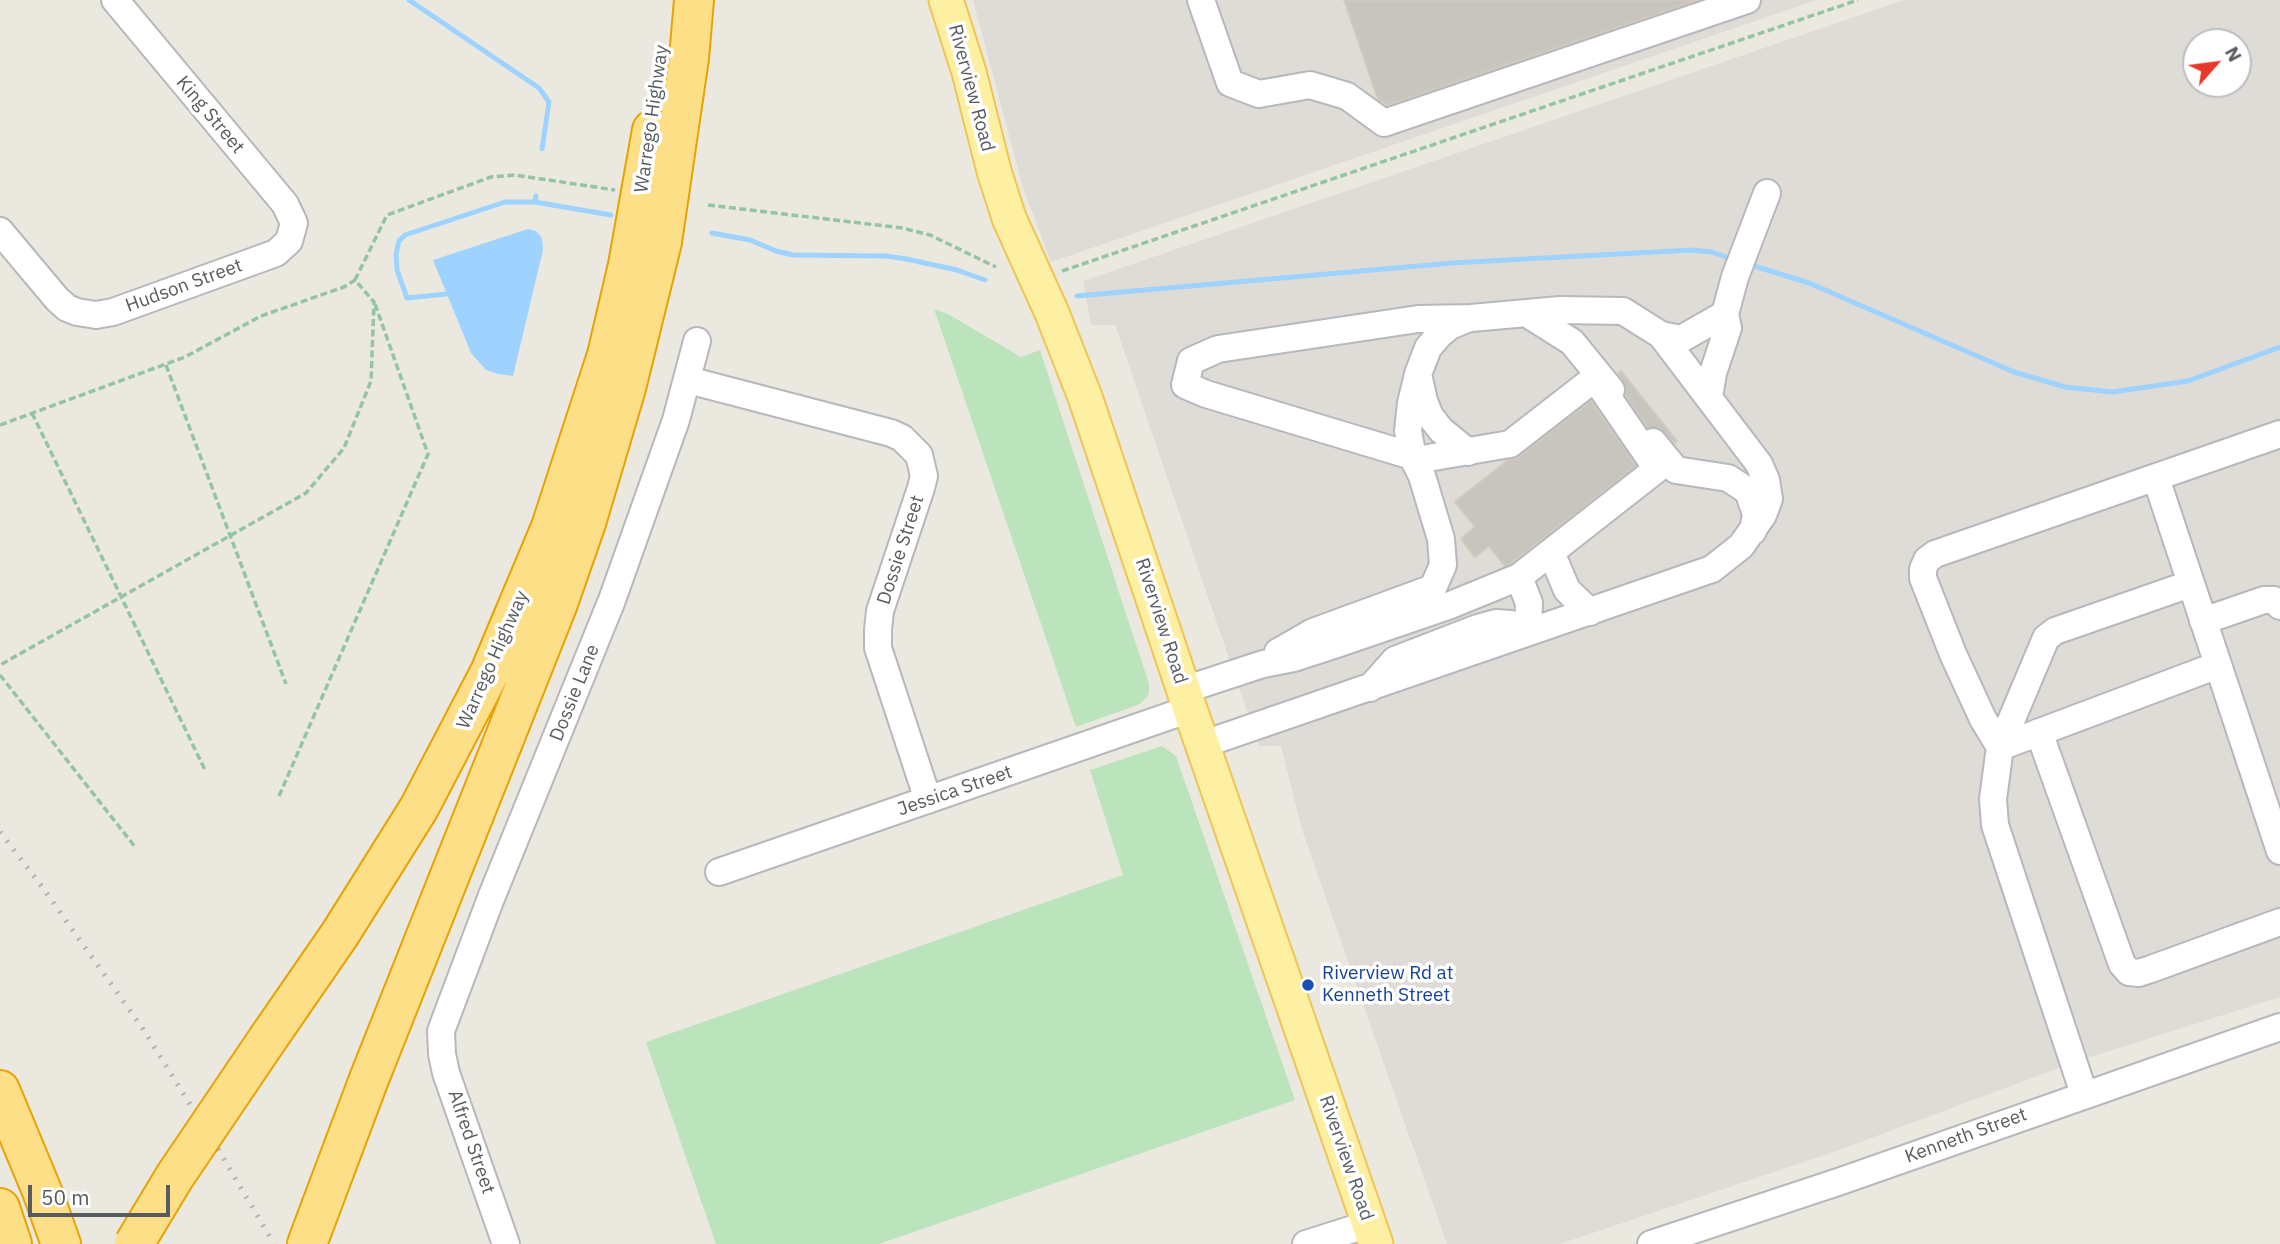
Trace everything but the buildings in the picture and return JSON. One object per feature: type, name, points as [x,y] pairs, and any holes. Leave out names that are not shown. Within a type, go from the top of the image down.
[{"type":"highway","name":"Warrego Highway","points":[[134,1244],[182,1165],[340,934],[419,808],[490,672],[551,527],[607,355],[625,278],[656,105],[667,0]]},
{"type":"highway","name":"Warrego Highway","points":[[307,1244],[557,607],[586,523],[626,388],[662,242],[689,58],[694,0]]},
{"type":"highway","points":[[662,242],[683,219],[717,0]]},
{"type":"highway","points":[[0,1090],[61,1244]]},
{"type":"highway","points":[[0,1208],[12,1244]]},
{"type":"main road","name":"Riverview Road","points":[[946,0],[969,72],[1009,218],[1076,372],[1372,1234]]},
{"type":"street","name":"King Street","points":[[115,0],[285,204],[294,223],[292,234]]},
{"type":"street","points":[[1201,0],[1230,83],[1259,94],[1310,85],[1347,96],[1384,123],[1747,0]]},
{"type":"street","points":[[1709,397],[1713,373],[1728,328],[1725,314],[1739,267],[1767,193]]},
{"type":"street","name":"Hudson Street","points":[[0,230],[51,293],[67,308],[86,315],[113,312],[276,253],[284,248],[292,234]]},
{"type":"street","points":[[1204,744],[1712,569],[1741,546],[1753,531],[1769,499],[1766,480],[1759,464],[1661,335],[1623,311],[1560,310],[1471,318],[1418,319],[1218,349],[1191,361],[1185,385],[1206,394],[1413,458],[1510,444],[1596,380],[1657,469],[1519,577],[1448,606],[1337,644],[1263,664]]},
{"type":"street","points":[[1525,313],[1572,342],[1676,470],[1728,478],[1748,491],[1756,514],[1753,531]]},
{"type":"street","points":[[1661,335],[1681,339],[1725,314]]},
{"type":"street","points":[[1263,664],[1313,632],[1433,588],[1443,565],[1441,539],[1422,476],[1413,458],[1408,431],[1410,403],[1428,348],[1450,326],[1471,318]]},
{"type":"street","name":"Dossie Lane","points":[[440,1040],[446,1012],[612,600],[688,380],[697,341]]},
{"type":"street","points":[[1419,374],[1423,401],[1430,416],[1441,430],[1468,452]]},
{"type":"street","name":"Dossie Street","points":[[688,380],[891,433],[902,438],[919,455],[924,476],[880,611],[878,648],[928,800]]},
{"type":"street","points":[[2000,747],[1983,719],[1923,578],[1927,560],[1935,554],[2280,435]]},
{"type":"street","points":[[2156,478],[2280,851]]},
{"type":"street","points":[[1551,552],[1567,590],[1590,612]]},
{"type":"street","points":[[1519,577],[1529,603],[1528,632]]},
{"type":"street","points":[[2084,1094],[1995,825],[1993,799],[2000,747],[2046,638],[2055,631],[2190,584]]},
{"type":"street","points":[[2203,621],[2264,600],[2274,600],[2280,606]]},
{"type":"street","name":"Jessica Street","points":[[719,872],[928,800],[1187,699],[1263,664]]},
{"type":"street","points":[[2000,747],[2218,665]]},
{"type":"street","points":[[2039,732],[2122,964],[2129,972],[2138,973],[2151,969],[2280,922]]},
{"type":"street","name":"Kenneth Street","points":[[1651,1244],[1841,1181],[2280,1027]]},
{"type":"street","name":"Alfred Street","points":[[440,1040],[446,1073],[506,1244]]},
{"type":"street","points":[[1306,1244],[1372,1234]]},
{"type":"path","points":[[1056,273],[1858,0]]},
{"type":"path","points":[[0,425],[185,358],[261,316],[344,287],[355,280],[387,215],[491,177],[515,175],[616,190]]},
{"type":"path","points":[[708,205],[909,229],[930,235],[996,267]]},
{"type":"path","points":[[279,796],[428,454],[374,302],[355,280]]},
{"type":"path","points":[[0,665],[306,493],[344,448],[371,381],[374,302]]},
{"type":"path","points":[[166,364],[286,684]]},
{"type":"path","points":[[32,413],[205,772]]},
{"type":"path","points":[[0,675],[136,848]]},
{"type":"shaded area","points":[[973,0],[1817,0],[1051,262],[1023,188]]},
{"type":"shaded area","points":[[1904,0],[2280,0],[2280,997],[2075,1062],[1831,1153],[1560,1244],[1447,1244],[1302,830],[1281,746],[1259,746],[1115,325],[1091,325],[1083,281]]},
{"type":"green space","points":[[934,309],[948,314],[1021,357],[1040,350],[1149,684],[1149,694],[1140,704],[1076,727]]},
{"type":"green space","points":[[1162,746],[1176,756],[1295,1100],[879,1244],[716,1244],[646,1042],[1123,875],[1090,770]]},
{"type":"water","points":[[528,229],[536,231],[542,238],[543,250],[513,376],[498,374],[486,370],[471,353],[433,260]]},
{"type":"waterway","points":[[409,0],[539,88],[549,102],[542,149]]},
{"type":"waterway","points":[[536,196],[535,202],[611,215]]},
{"type":"waterway","points":[[446,294],[407,298],[397,270],[399,241],[405,235],[505,202],[535,202]]},
{"type":"waterway","points":[[712,233],[750,240],[793,255],[886,256],[957,270],[985,280]]},
{"type":"waterway","points":[[1077,296],[1452,263],[1691,250],[1712,252],[1732,259]]},
{"type":"waterway","points":[[1748,264],[1809,283],[2014,372],[2065,387],[2112,392],[2188,381],[2280,347]]},
{"type":"railway","points":[[0,832],[143,1029],[274,1244]]},
{"type":"place","name":"Riverview Rd at Kenneth Street","points":[[1308,985]]}]
